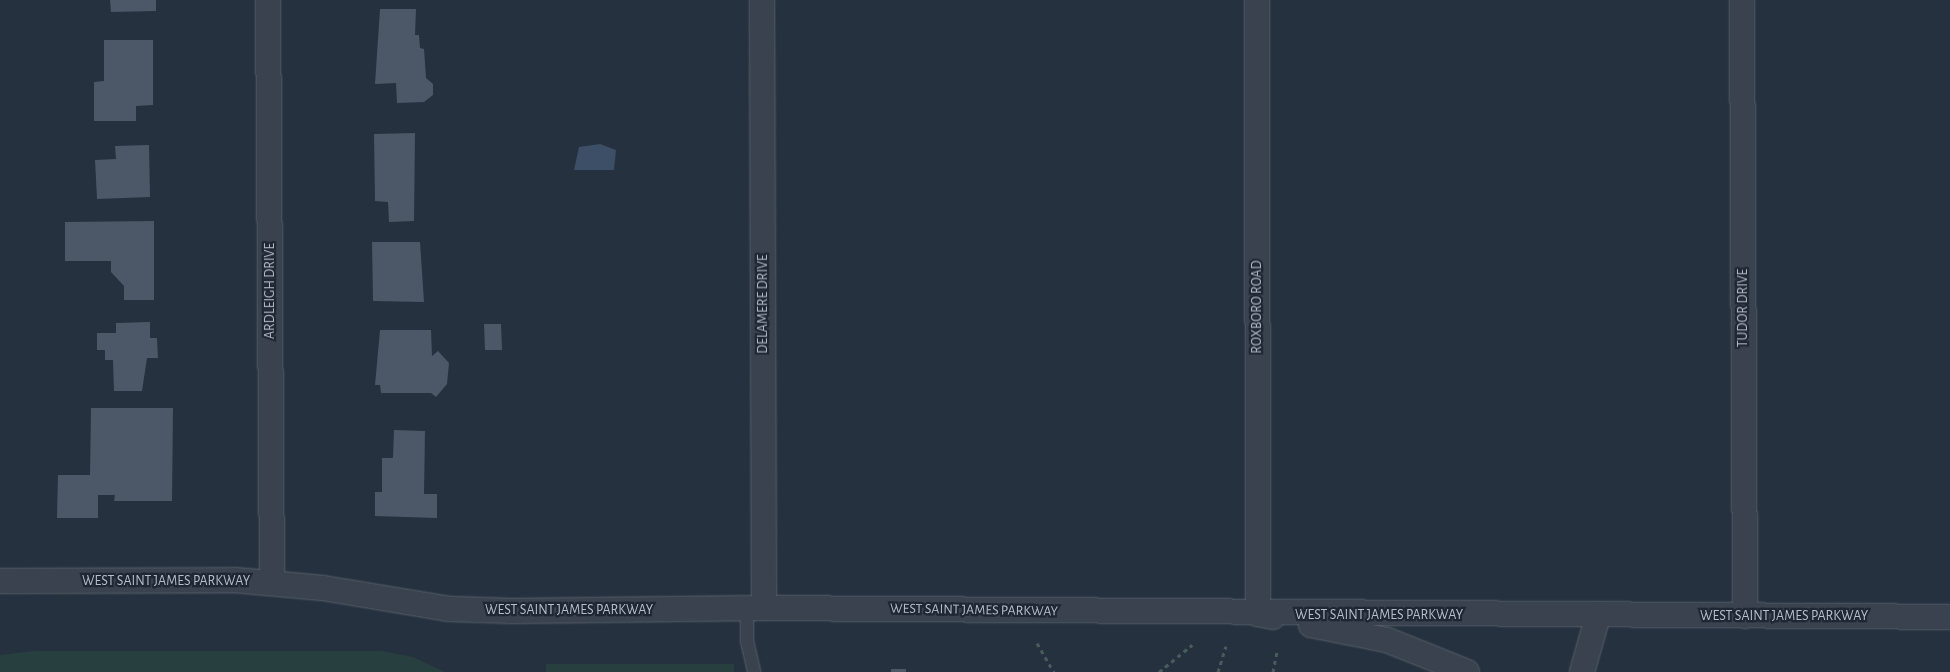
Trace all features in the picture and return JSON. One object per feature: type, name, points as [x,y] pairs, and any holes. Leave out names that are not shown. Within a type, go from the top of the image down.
[{"type":"street","name":"ARDLEIGH DRIVE","points":[[268,0],[272,582]]},
{"type":"street","name":"DELAMERE DRIVE","points":[[756,608],[762,0]]},
{"type":"street","name":"ROXBORO ROAD","points":[[1257,0],[1258,614]]},
{"type":"street","name":"TUDOR DRIVE","points":[[1742,0],[1745,616]]},
{"type":"street","name":"WEST SAINT JAMES PARKWAY","points":[[0,581],[272,582],[450,609],[756,608],[1258,614],[1950,617]]},
{"type":"street","points":[[1258,614],[1387,640],[1466,672]]},
{"type":"street","points":[[1582,672],[1598,616]]},
{"type":"lane","points":[[754,672],[747,641],[756,608]]},
{"type":"path","points":[[1037,643],[1054,672]]},
{"type":"path","points":[[1159,672],[1192,645]]},
{"type":"path","points":[[1218,672],[1226,646]]},
{"type":"path","points":[[1273,672],[1277,652]]},
{"type":"green space","points":[[34,651],[382,651],[413,657],[445,672],[0,672],[0,655]]},
{"type":"green space","points":[[546,664],[734,664],[734,672],[546,672]]},
{"type":"water","points":[[600,144],[616,150],[614,170],[574,170],[579,147]]},
{"type":"building","points":[[110,0],[156,0],[156,11],[111,12]]},
{"type":"building","points":[[380,9],[416,9],[415,35],[419,35],[420,48],[424,49],[426,78],[433,84],[433,95],[424,102],[397,103],[396,83],[375,84]]},
{"type":"building","points":[[104,40],[153,40],[153,105],[136,106],[136,121],[94,121],[94,82],[104,81]]},
{"type":"building","points":[[415,133],[414,221],[389,222],[388,202],[375,201],[374,134]]},
{"type":"building","points":[[149,145],[150,197],[97,199],[95,160],[116,159],[115,146]]},
{"type":"building","points":[[154,221],[154,300],[124,300],[124,286],[111,272],[111,261],[65,261],[65,222]]},
{"type":"building","points":[[372,242],[420,242],[424,302],[373,301]]},
{"type":"building","points":[[150,322],[150,338],[157,338],[158,358],[147,358],[142,391],[114,391],[113,360],[105,360],[105,350],[97,350],[97,333],[116,333],[116,323]]},
{"type":"building","points":[[484,324],[501,324],[502,350],[485,350]]},
{"type":"building","points":[[380,330],[431,330],[432,356],[438,351],[449,363],[447,384],[436,397],[431,393],[381,393],[380,385],[375,385]]},
{"type":"building","points":[[91,408],[173,408],[172,501],[114,501],[115,495],[98,495],[98,518],[57,518],[58,475],[90,475]]},
{"type":"building","points":[[394,430],[425,431],[424,494],[437,494],[437,518],[375,516],[375,492],[382,492],[382,458],[393,458]]},
{"type":"building","points":[[891,669],[906,669],[906,672],[891,672]]}]
